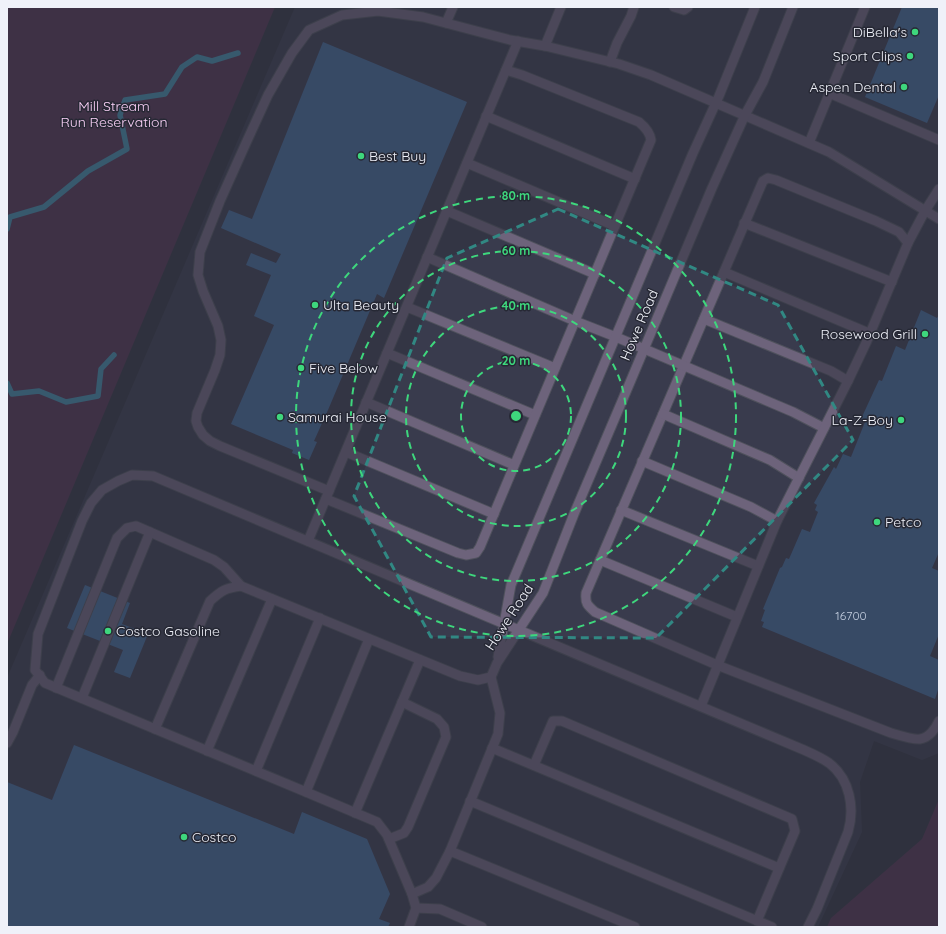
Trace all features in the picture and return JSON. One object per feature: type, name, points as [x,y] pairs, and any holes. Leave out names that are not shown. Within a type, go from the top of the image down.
[{"type":"lane","points":[[446,24],[453,7]]},
{"type":"lane","points":[[545,46],[561,7]]},
{"type":"lane","points":[[610,62],[616,42],[631,16],[634,7]]},
{"type":"lane","points":[[674,7],[684,10],[688,7]]},
{"type":"lane","name":"Howe Road","points":[[497,663],[512,585],[755,7]]},
{"type":"lane","name":"Howe Road","points":[[497,663],[543,593],[574,514],[712,188],[745,115],[762,82],[794,7]]},
{"type":"lane","points":[[809,143],[864,7]]},
{"type":"lane","points":[[506,70],[640,122],[650,135],[651,140],[476,554],[466,555],[458,553],[210,441],[203,435],[196,421],[197,413],[220,355],[222,340],[198,275],[200,252],[220,201],[268,95],[292,54],[309,30],[342,14],[378,11],[423,17],[446,24],[620,64],[716,102],[829,152],[939,220]]},
{"type":"lane","points":[[308,541],[518,41]]},
{"type":"lane","points":[[829,93],[939,140]]},
{"type":"lane","points":[[486,116],[635,179]]},
{"type":"lane","points":[[467,163],[615,226]]},
{"type":"lane","points":[[908,243],[899,232],[876,221],[776,180],[768,178],[763,181],[621,510],[586,593],[585,600],[588,606],[595,612],[717,665],[891,733],[920,740],[928,736],[937,726],[939,721]]},
{"type":"lane","points":[[701,706],[777,521],[871,334],[908,243],[924,210],[939,189]]},
{"type":"lane","points":[[447,211],[595,274]]},
{"type":"lane","points":[[744,223],[892,282]]},
{"type":"lane","points":[[427,257],[575,321],[684,365],[793,412],[824,428]]},
{"type":"lane","points":[[724,272],[871,334]]},
{"type":"lane","points":[[406,307],[555,368]]},
{"type":"lane","points":[[704,319],[831,371],[848,381]]},
{"type":"lane","points":[[387,353],[535,415]]},
{"type":"lane","points":[[366,402],[514,465]]},
{"type":"lane","points":[[662,414],[770,460],[799,478]]},
{"type":"lane","points":[[346,452],[494,514]]},
{"type":"lane","points":[[642,461],[751,506],[777,521]]},
{"type":"lane","points":[[409,927],[416,908],[412,894],[389,839],[377,822],[56,688],[45,683],[35,670],[38,634],[82,521],[92,503],[102,490],[132,475],[153,476],[819,757],[830,764],[839,773],[846,785],[852,811],[851,824],[848,832],[820,902],[808,927]]},
{"type":"lane","points":[[621,510],[758,566]]},
{"type":"lane","points":[[56,688],[117,538],[127,528],[136,526],[214,560],[224,567],[241,586],[460,676],[478,680],[491,677]]},
{"type":"lane","points":[[82,698],[150,532]]},
{"type":"lane","points":[[600,560],[737,617]]},
{"type":"lane","points":[[155,729],[210,601],[219,593],[228,588],[241,586]]},
{"type":"lane","points":[[207,751],[272,599]]},
{"type":"lane","points":[[256,771],[320,618]]},
{"type":"lane","points":[[306,792],[369,639]]},
{"type":"lane","points":[[355,813],[420,660]]},
{"type":"lane","points":[[412,894],[428,886],[436,878],[450,851],[498,734],[500,713],[491,677],[497,663]]},
{"type":"lane","points":[[7,743],[32,685],[40,675]]},
{"type":"lane","points":[[389,839],[404,833],[408,827],[446,737],[444,727],[437,718],[402,702]]},
{"type":"lane","points":[[534,765],[553,721],[562,721],[792,819],[795,831],[758,921]]},
{"type":"lane","points":[[492,748],[779,868]]},
{"type":"lane","points":[[470,801],[772,927]]},
{"type":"lane","points":[[450,851],[635,927]]},
{"type":"lane","points":[[416,908],[440,909],[482,927]]},
{"type":"highlighted area","points":[[558,209],[778,305],[853,440],[656,638],[431,637],[354,496],[447,258]]},
{"type":"shaded area","points":[[295,7],[939,7],[939,753],[922,760],[874,741],[860,782],[862,832],[818,927],[7,927],[7,678]]},
{"type":"green space","name":"Mill Stream Run Reservation","points":[[7,7],[275,7],[7,644]]},
{"type":"green space","points":[[939,799],[939,927],[827,927],[831,918],[922,839]]},
{"type":"building","points":[[902,7],[939,7],[939,95],[927,123],[865,97]]},
{"type":"building","name":"Best Buy","points":[[323,42],[467,102],[384,298],[377,294],[314,441],[317,442],[309,460],[292,453],[293,450],[231,424],[274,325],[254,316],[271,275],[246,265],[251,253],[276,263],[281,254],[221,228],[229,210],[252,219]]},
{"type":"building","points":[[921,310],[937,318],[939,315],[939,552],[932,568],[939,571],[939,634],[930,656],[939,660],[939,687],[935,699],[762,627],[764,622],[761,621],[765,610],[763,609],[780,568],[782,567],[786,558],[789,559],[802,529],[810,532],[818,512],[815,510],[817,505],[814,503],[834,467],[836,469],[843,454],[851,457],[865,422],[861,419],[879,380],[882,381],[896,346],[905,350]]},
{"type":"building","name":"Costco Gasoline","points":[[85,585],[130,603],[122,624],[148,634],[130,678],[114,672],[123,650],[67,628]]},
{"type":"building","name":"Costco","points":[[74,745],[294,834],[302,812],[367,839],[390,894],[379,919],[390,923],[388,927],[7,927],[7,782],[52,800]]},
{"type":"waterway","points":[[7,229],[10,217],[44,207],[88,171],[127,149],[120,115],[125,100],[165,94],[182,67],[197,57],[212,61],[238,53]]},
{"type":"waterway","points":[[7,383],[12,394],[39,391],[66,402],[98,396],[101,369],[114,355]]},
{"type":"place","name":"DiBella's","points":[[915,32]]},
{"type":"place","name":"Sport Clips","points":[[910,56]]},
{"type":"place","name":"Aspen Dental","points":[[904,87]]},
{"type":"place","name":"Best Buy","points":[[361,156]]},
{"type":"place","name":"Ulta Beauty","points":[[315,305]]},
{"type":"place","name":"Rosewood Grill","points":[[925,334]]},
{"type":"place","name":"Five Below","points":[[301,368]]},
{"type":"place","name":"Samurai House","points":[[280,417]]},
{"type":"place","name":"La-Z-Boy","points":[[901,420]]},
{"type":"place","name":"Petco","points":[[877,522]]},
{"type":"place","name":"Costco Gasoline","points":[[108,631]]},
{"type":"place","name":"Costco","points":[[184,837]]}]
